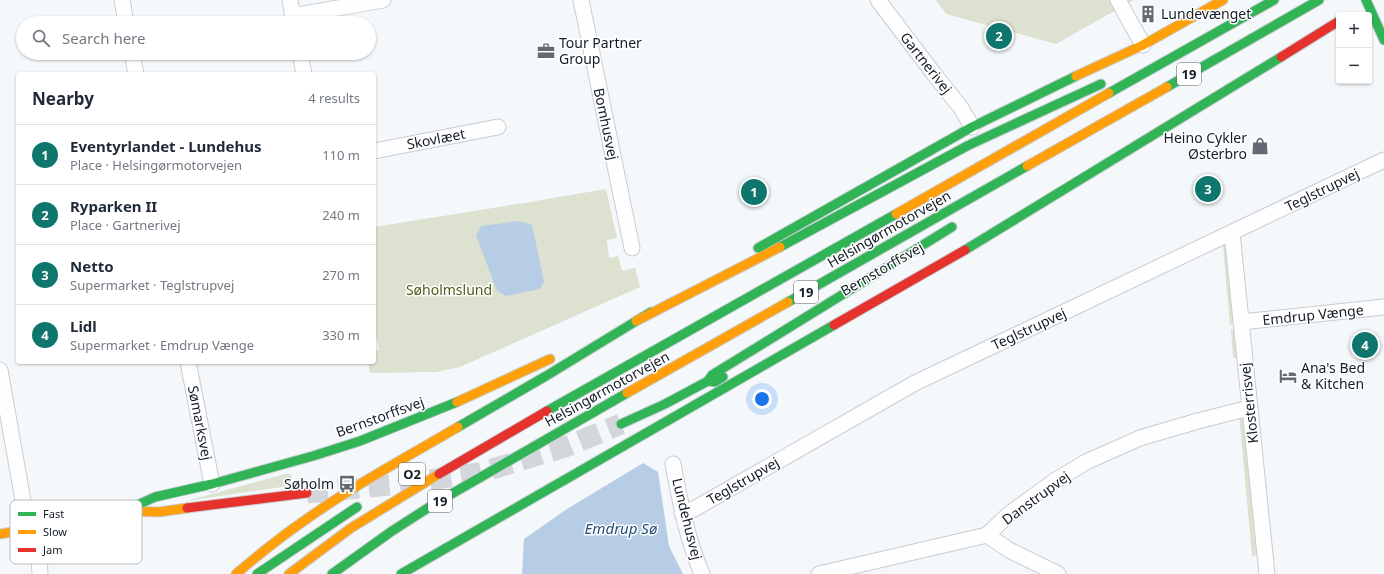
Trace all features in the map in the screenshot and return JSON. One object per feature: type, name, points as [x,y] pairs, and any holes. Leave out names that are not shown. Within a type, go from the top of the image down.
[{"type":"main road","points":[[236,574],[272,544],[302,522],[357,486],[546,376],[745,255],[972,127],[1056,85],[1143,45],[1223,0]]},
{"type":"main road","name":"Helsingørmotorvejen","points":[[289,574],[351,528],[425,482],[578,393],[1274,0]]},
{"type":"main road","name":"Helsingørmotorvejen","points":[[332,574],[392,531],[434,504],[1060,149],[1319,0]]},
{"type":"main road","points":[[1357,10],[1369,1],[1382,31],[1384,40]]},
{"type":"main road","points":[[402,574],[959,254],[1336,23]]},
{"type":"main road","points":[[1126,73],[1196,44]]},
{"type":"main road","points":[[636,321],[810,232],[967,146],[1011,124],[1112,79]]},
{"type":"main road","points":[[987,226],[1156,133]]},
{"type":"main road","points":[[1009,187],[1060,149]]},
{"type":"main road","points":[[621,424],[665,404],[708,381],[712,375],[959,222]]},
{"type":"main road","name":"Bernstorffsvej","points":[[142,503],[155,497],[212,484],[313,456],[400,426],[451,405],[636,321]]},
{"type":"main road","points":[[708,381],[715,382],[769,350]]},
{"type":"main road","points":[[477,441],[578,393]]},
{"type":"main road","points":[[472,493],[552,436]]},
{"type":"main road","name":"Bernstorffsvej","points":[[142,512],[159,512],[307,493]]},
{"type":"main road","points":[[257,574],[365,502]]},
{"type":"main road","name":"Bernstorffsvej","points":[[0,534],[10,532]]},
{"type":"street","points":[[122,0],[125,16]]},
{"type":"street","points":[[290,0],[292,16]]},
{"type":"street","points":[[311,16],[383,0]]},
{"type":"street","name":"Bomhusvej","points":[[581,0],[632,248]]},
{"type":"street","name":"Gartnerivej","points":[[878,0],[927,66],[961,108],[972,127]]},
{"type":"street","points":[[1118,0],[1143,45]]},
{"type":"street","points":[[133,60],[136,72]]},
{"type":"street","points":[[301,60],[304,72]]},
{"type":"street","name":"Skovlæet","points":[[376,151],[498,127]]},
{"type":"street","name":"Teglstrupvej","points":[[682,512],[694,509],[915,383],[1384,160]]},
{"type":"street","name":"Klosterrisvej","points":[[1232,233],[1267,574]]},
{"type":"street","name":"Emdrup Vænge","points":[[1241,322],[1384,307]]},
{"type":"street","name":"Sømarksvej","points":[[188,364],[212,484]]},
{"type":"street","points":[[0,370],[26,500]]},
{"type":"street","name":"Danstrupvej","points":[[819,574],[987,535],[1015,510],[1053,482],[1086,462],[1140,438],[1250,408]]},
{"type":"street","name":"Lundehusvej","points":[[673,464],[682,512],[696,560],[702,574]]},
{"type":"street","points":[[987,535],[1009,550],[1058,574]]},
{"type":"street","points":[[39,564],[40,574]]},
{"type":"green space","points":[[936,0],[1134,0],[1056,44],[946,14]]},
{"type":"green space","name":"Søholmslund","points":[[606,189],[617,238],[607,240],[609,258],[618,256],[622,271],[635,268],[640,287],[460,367],[436,372],[370,373],[368,364],[376,364],[376,351],[379,350],[376,336],[376,227]]},
{"type":"green space","points":[[1223,246],[1225,246],[1227,250],[1235,324],[1230,325]]},
{"type":"green space","points":[[1235,329],[1237,358],[1233,358],[1231,330]]},
{"type":"green space","points":[[1239,415],[1243,417],[1257,555],[1252,556]]},
{"type":"green space","points":[[289,473],[292,480],[289,486],[186,501]]},
{"type":"water","points":[[520,221],[532,225],[544,282],[540,289],[506,296],[497,291],[476,235],[481,226]]},
{"type":"water","name":"Emdrup Sø","points":[[643,463],[658,472],[669,546],[683,574],[522,574],[524,539],[567,509]]},
{"type":"tunnel","points":[[307,493],[391,485],[479,473],[565,447],[621,424]]},
{"type":"traffic: fast","points":[[1109,93],[1274,0]]},
{"type":"traffic: fast","points":[[1167,87],[1319,0]]},
{"type":"traffic: fast","points":[[1366,0],[1384,40]]},
{"type":"traffic: fast","points":[[965,250],[1281,57]]},
{"type":"traffic: fast","points":[[758,248],[972,127],[1076,76]]},
{"type":"traffic: fast","points":[[780,247],[967,146],[1101,84]]},
{"type":"traffic: fast","points":[[788,302],[1027,166]]},
{"type":"traffic: fast","points":[[547,411],[896,214]]},
{"type":"traffic: fast","points":[[708,381],[712,375],[952,227]]},
{"type":"traffic: fast","points":[[458,427],[546,376],[651,312]]},
{"type":"traffic: fast","points":[[401,574],[834,325]]},
{"type":"traffic: fast","points":[[621,424],[665,404],[708,381],[715,382],[723,377]]},
{"type":"traffic: fast","points":[[332,574],[392,531],[434,504],[627,393]]},
{"type":"traffic: fast","points":[[142,503],[155,497],[212,484],[313,456],[360,441],[457,402]]},
{"type":"traffic: fast","points":[[257,574],[357,507]]},
{"type":"traffic: slow","points":[[1076,76],[1143,45],[1223,0]]},
{"type":"traffic: slow","points":[[1027,166],[1167,87]]},
{"type":"traffic: slow","points":[[896,214],[1109,93]]},
{"type":"traffic: slow","points":[[636,321],[780,247]]},
{"type":"traffic: slow","points":[[627,393],[788,302]]},
{"type":"traffic: slow","points":[[457,402],[550,359]]},
{"type":"traffic: slow","points":[[236,574],[292,529],[339,497],[458,427]]},
{"type":"traffic: slow","points":[[289,574],[351,528],[439,474]]},
{"type":"traffic: slow","points":[[142,512],[159,512],[187,508]]},
{"type":"traffic: slow","points":[[0,534],[10,532]]},
{"type":"traffic: jam","points":[[1281,57],[1336,23]]},
{"type":"traffic: jam","points":[[834,325],[965,250]]},
{"type":"traffic: jam","points":[[439,474],[547,411]]},
{"type":"traffic: jam","points":[[187,508],[307,493]]},
{"type":"place","name":"Lundevænget","points":[[1148,14]]},
{"type":"place","name":"Ryparken II","points":[[999,36]]},
{"type":"place","name":"Tour Partner Group","points":[[546,51]]},
{"type":"place","name":"Heino Cykler Østerbro","points":[[1260,146]]},
{"type":"place","name":"Netto","points":[[1208,189]]},
{"type":"place","name":"Eventyrlandet - Lundehus","points":[[754,192]]},
{"type":"place","name":"Lidl","points":[[1365,345]]},
{"type":"place","name":"Ana's Bed & Kitchen","points":[[1288,376]]},
{"type":"place","name":"Søholm","points":[[347,484]]}]
